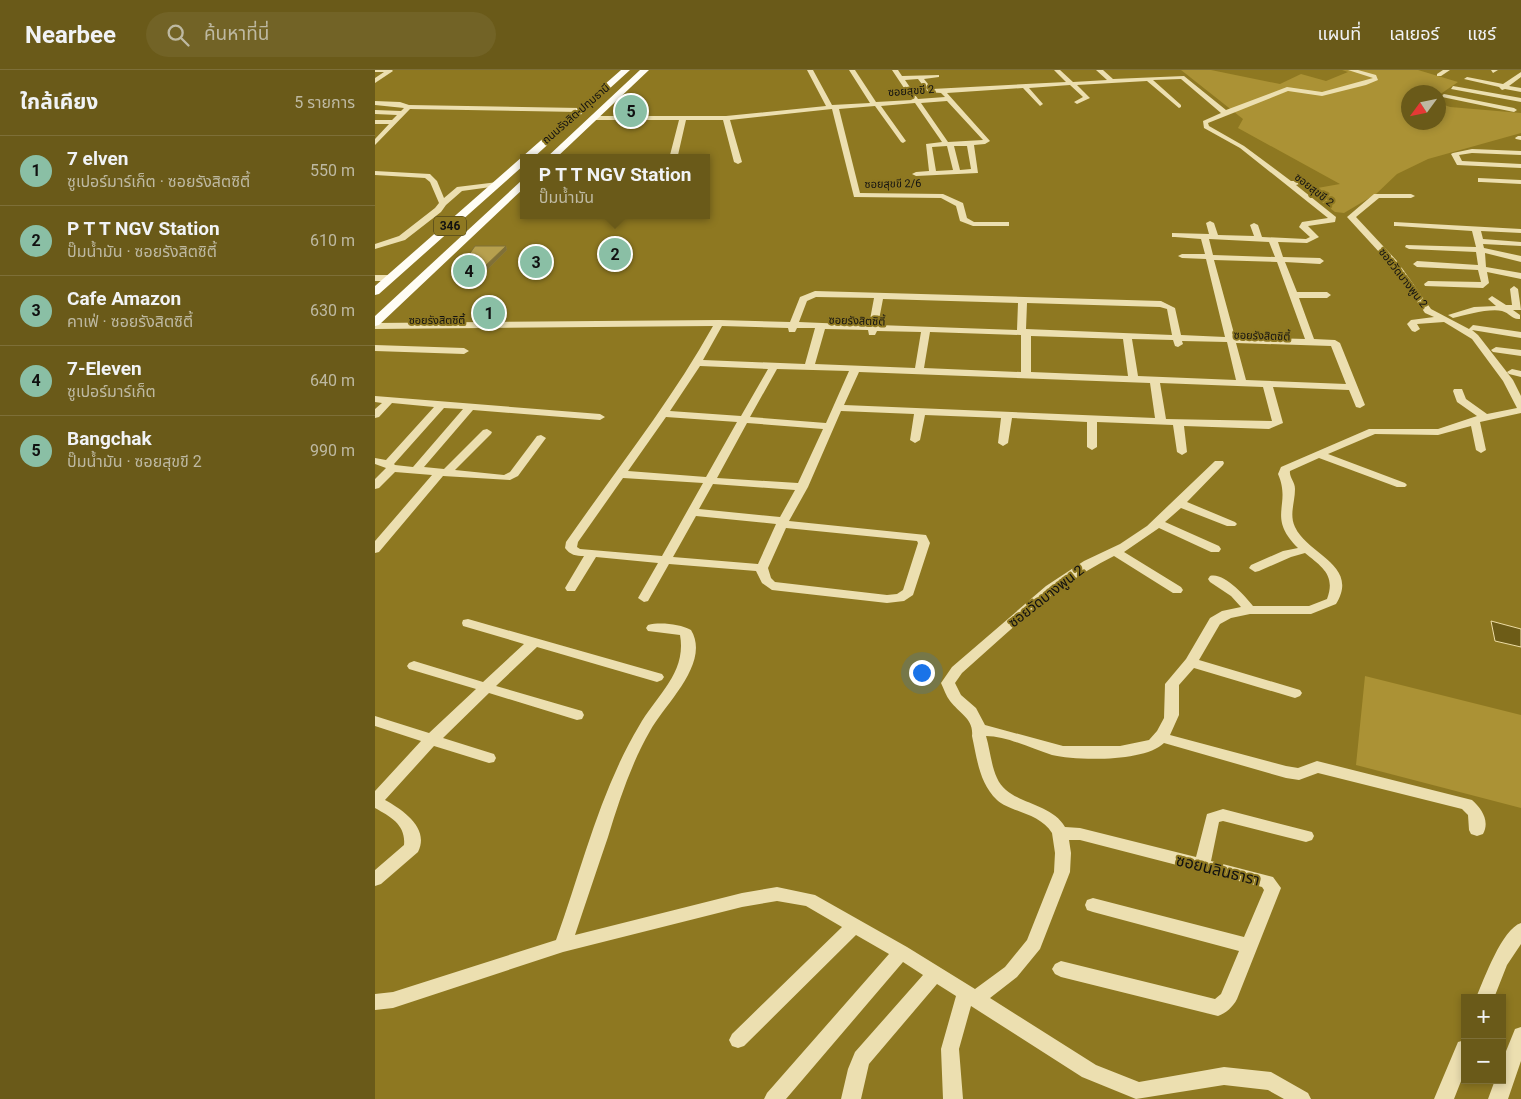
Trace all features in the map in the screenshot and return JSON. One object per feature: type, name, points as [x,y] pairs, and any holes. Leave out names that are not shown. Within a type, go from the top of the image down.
[{"type":"main road","name":"ถนนรังสิต-ปทุมธานี","points":[[531,154],[626,70]]},
{"type":"main road","name":"ถนนรังสิต-ปทุมธานี","points":[[555,154],[645,70]]},
{"type":"main road","name":"346","points":[[375,292],[520,164]]},
{"type":"main road","name":"346","points":[[375,322],[520,187]]},
{"type":"street","points":[[375,70],[389,71],[375,81]]},
{"type":"street","points":[[810,70],[832,107]]},
{"type":"street","points":[[852,70],[903,141]]},
{"type":"street","points":[[895,70],[948,144],[957,173]]},
{"type":"street","points":[[916,70],[930,91],[943,91]]},
{"type":"street","points":[[1057,70],[1087,98],[1077,102]]},
{"type":"street","points":[[1099,70],[1113,82]]},
{"type":"street","points":[[1139,70],[1179,106]]},
{"type":"street","points":[[1225,112],[1287,89],[1325,94],[1376,79],[1374,76],[1351,70]]},
{"type":"street","points":[[1439,75],[1447,70]]},
{"type":"street","points":[[901,78],[937,76]]},
{"type":"street","points":[[1481,103],[1519,77]]},
{"type":"street","name":"ซอยสุขขี 2","points":[[943,91],[1185,78],[1225,112],[1205,122],[1206,128],[1242,147],[1334,217],[1328,222],[1305,224],[1303,227],[1315,237],[1307,241],[1272,238]]},
{"type":"street","points":[[1467,79],[1521,90]]},
{"type":"street","points":[[933,84],[943,91]]},
{"type":"street","points":[[1023,86],[1040,104]]},
{"type":"street","points":[[1453,88],[1521,100]]},
{"type":"street","name":"ซอยสุขขี 2","points":[[943,91],[949,99]]},
{"type":"street","points":[[1446,96],[1514,110]]},
{"type":"street","points":[[933,173],[927,146],[987,141],[949,99]]},
{"type":"street","name":"ซอยสุขขี 2","points":[[593,118],[683,119],[692,122],[832,107],[949,99]]},
{"type":"street","points":[[375,103],[400,104],[408,107],[580,110]]},
{"type":"street","points":[[376,142],[408,107]]},
{"type":"street","name":"ซอยสุขขี 2/6","points":[[832,107],[857,195],[943,196],[960,205],[963,219],[969,223],[1006,224]]},
{"type":"street","points":[[375,112],[402,113]]},
{"type":"street","points":[[726,118],[738,162]]},
{"type":"street","points":[[675,154],[683,119]]},
{"type":"street","points":[[375,122],[394,122]]},
{"type":"street","points":[[375,131],[385,131]]},
{"type":"street","points":[[916,174],[975,171],[970,143]]},
{"type":"street","points":[[1521,153],[1472,151],[1455,154],[1460,163],[1521,166]]},
{"type":"street","points":[[375,173],[424,175],[433,182],[443,203]]},
{"type":"street","points":[[1290,184],[1299,180]]},
{"type":"street","points":[[1481,180],[1521,182]]},
{"type":"street","points":[[435,189],[460,190],[498,184]]},
{"type":"street","points":[[375,247],[402,238],[460,190]]},
{"type":"street","name":"ซอยวัดบางพูน 2","points":[[1161,737],[1172,716],[1171,684],[1191,662],[1215,622],[1227,614],[1248,607],[1311,610],[1332,601],[1338,591],[1337,581],[1328,565],[1306,549],[1290,531],[1284,513],[1289,485],[1284,474],[1285,469],[1373,431],[1437,432],[1480,417],[1521,408],[1508,380],[1475,337],[1449,317],[1428,311],[1394,263],[1349,216],[1377,196],[1411,196]]},
{"type":"street","points":[[1210,223],[1210,257],[1242,383]]},
{"type":"street","points":[[1397,224],[1521,231]]},
{"type":"street","points":[[1254,225],[1259,238]]},
{"type":"street","points":[[1428,284],[1483,285],[1485,283],[1481,268],[1480,241],[1476,229]]},
{"type":"street","points":[[1175,235],[1272,238],[1311,343]]},
{"type":"street","points":[[1480,241],[1521,244]]},
{"type":"street","points":[[1409,247],[1481,250],[1521,259]]},
{"type":"street","points":[[1182,256],[1320,261]]},
{"type":"street","points":[[1417,264],[1481,268],[1521,276]]},
{"type":"street","points":[[375,278],[391,278]]},
{"type":"street","points":[[1415,326],[1430,320],[1474,310],[1519,307],[1514,289]]},
{"type":"street","points":[[1293,294],[1327,295]]},
{"type":"street","points":[[873,330],[879,295]]},
{"type":"street","points":[[793,327],[803,298],[808,296],[879,295],[1023,299],[1168,306],[1171,308],[1178,341]]},
{"type":"street","points":[[1023,299],[1026,375]]},
{"type":"street","points":[[1492,299],[1519,319],[1521,328]]},
{"type":"street","name":"ซอยรังสิตซิตี้","points":[[375,326],[793,327],[1024,334],[1336,347]]},
{"type":"street","points":[[718,326],[697,363],[572,542],[571,548],[577,552],[762,568]]},
{"type":"street","name":"ซอยรังสิตซิตี้","points":[[375,331],[718,326]]},
{"type":"street","points":[[809,367],[821,328]]},
{"type":"street","points":[[1473,328],[1521,335]]},
{"type":"street","points":[[919,372],[926,332]]},
{"type":"street","points":[[1128,339],[1133,379]]},
{"type":"street","name":"ซอยรังสิตซิตี้","points":[[1231,343],[1311,343],[1336,347]]},
{"type":"street","points":[[1336,347],[1360,405]]},
{"type":"street","points":[[375,348],[464,351]]},
{"type":"street","points":[[1496,350],[1521,353]]},
{"type":"street","points":[[697,363],[1351,387]]},
{"type":"street","points":[[644,598],[774,366]]},
{"type":"street","points":[[692,512],[782,523],[922,538],[924,543],[909,592],[900,598],[887,599],[772,586],[766,582],[762,568],[782,523],[802,487],[855,369]]},
{"type":"street","points":[[1155,380],[1161,421]]},
{"type":"street","points":[[837,408],[1275,425],[1277,423],[1267,384]]},
{"type":"street","points":[[1458,391],[1461,400],[1480,417],[1481,450]]},
{"type":"street","points":[[375,399],[600,417]]},
{"type":"street","points":[[375,415],[390,400]]},
{"type":"street","points":[[375,486],[443,403]]},
{"type":"street","points":[[416,470],[471,406]]},
{"type":"street","points":[[915,440],[920,412]]},
{"type":"street","points":[[663,414],[829,426]]},
{"type":"street","points":[[1003,443],[1007,415]]},
{"type":"street","points":[[1092,418],[1092,447]]},
{"type":"street","points":[[1178,422],[1182,452]]},
{"type":"street","points":[[375,549],[444,472],[487,432]]},
{"type":"street","points":[[375,461],[390,466],[416,470],[506,478],[511,476],[541,438]]},
{"type":"street","points":[[1320,455],[1401,485]]},
{"type":"street","name":"ซอยวัดบางพูน 2","points":[[1060,833],[1055,826],[1036,811],[1003,797],[989,780],[979,736],[980,729],[971,712],[955,698],[948,683],[957,670],[1051,589],[1088,564],[1124,547],[1158,523],[1219,463]]},
{"type":"street","points":[[619,474],[802,487]]},
{"type":"street","points":[[1180,503],[1231,524]]},
{"type":"street","points":[[1158,523],[1215,548]]},
{"type":"street","points":[[1255,568],[1287,554],[1306,549]]},
{"type":"street","points":[[1115,551],[1177,590]]},
{"type":"street","points":[[571,588],[592,553]]},
{"type":"street","points":[[1214,579],[1235,593],[1248,607]]},
{"type":"street","points":[[468,623],[657,677]]},
{"type":"street","points":[[563,945],[618,782],[644,728],[684,671],[689,655],[690,642],[686,633],[681,630],[653,628]]},
{"type":"street","points":[[375,878],[412,848],[414,839],[412,830],[407,822],[375,801],[431,740],[534,642]]},
{"type":"street","points":[[1191,662],[1295,693]]},
{"type":"street","points":[[415,666],[577,715]]},
{"type":"street","points":[[375,722],[489,758]]},
{"type":"street","points":[[980,729],[1002,732],[1056,750],[1084,753],[1132,750],[1154,744],[1161,737],[1205,751],[1286,772],[1299,774],[1317,767],[1467,804],[1476,813],[1477,830]]},
{"type":"street","points":[[1202,866],[1212,818],[1223,815],[1306,836]]},
{"type":"street","points":[[953,1099],[950,1049],[970,996],[1011,972],[1034,944],[1062,872],[1063,853],[1060,833]]},
{"type":"street","name":"ซอยนลินธารา","points":[[1060,833],[1080,834],[1267,882],[1273,888],[1228,999],[1218,1008],[1061,969]]},
{"type":"street","points":[[375,1002],[393,1000],[563,945],[742,900],[777,894],[809,900],[901,952],[1089,1071],[1139,1091],[1224,1076],[1271,1081],[1301,1099]]},
{"type":"street","points":[[1093,905],[1249,946]]},
{"type":"street","points":[[738,1040],[854,926]]},
{"type":"street","points":[[1487,994],[1500,961],[1521,930]]},
{"type":"street","points":[[774,1099],[901,952]]},
{"type":"street","points":[[851,1099],[857,1069],[862,1058],[935,974]]},
{"type":"street","points":[[1499,1099],[1521,1035]]},
{"type":"street","points":[[1445,1099],[1461,1058]]},
{"type":"shaded area","points":[[1181,70],[1211,70],[1280,84],[1301,74],[1326,81],[1348,72],[1342,70],[1418,70],[1458,82],[1446,90],[1446,85],[1401,85],[1401,130],[1446,130],[1446,106],[1521,113],[1521,133],[1428,159],[1397,174],[1376,194],[1344,213],[1335,212],[1306,190],[1340,184],[1238,128],[1243,119]]},
{"type":"shaded area","points":[[1491,621],[1521,629],[1521,647],[1495,641]]},
{"type":"shaded area","points":[[1365,676],[1521,715],[1521,808],[1356,765]]},
{"type":"building","points":[[475,246],[506,246],[480,271],[459,269]]},
{"type":"place","name":"Bangchak","points":[[631,111]]},
{"type":"place","name":"P T T NGV Station","points":[[615,254]]},
{"type":"place","name":"Cafe Amazon","points":[[536,262]]},
{"type":"place","name":"7-Eleven","points":[[469,271]]},
{"type":"place","name":"7 elven","points":[[489,313]]}]
